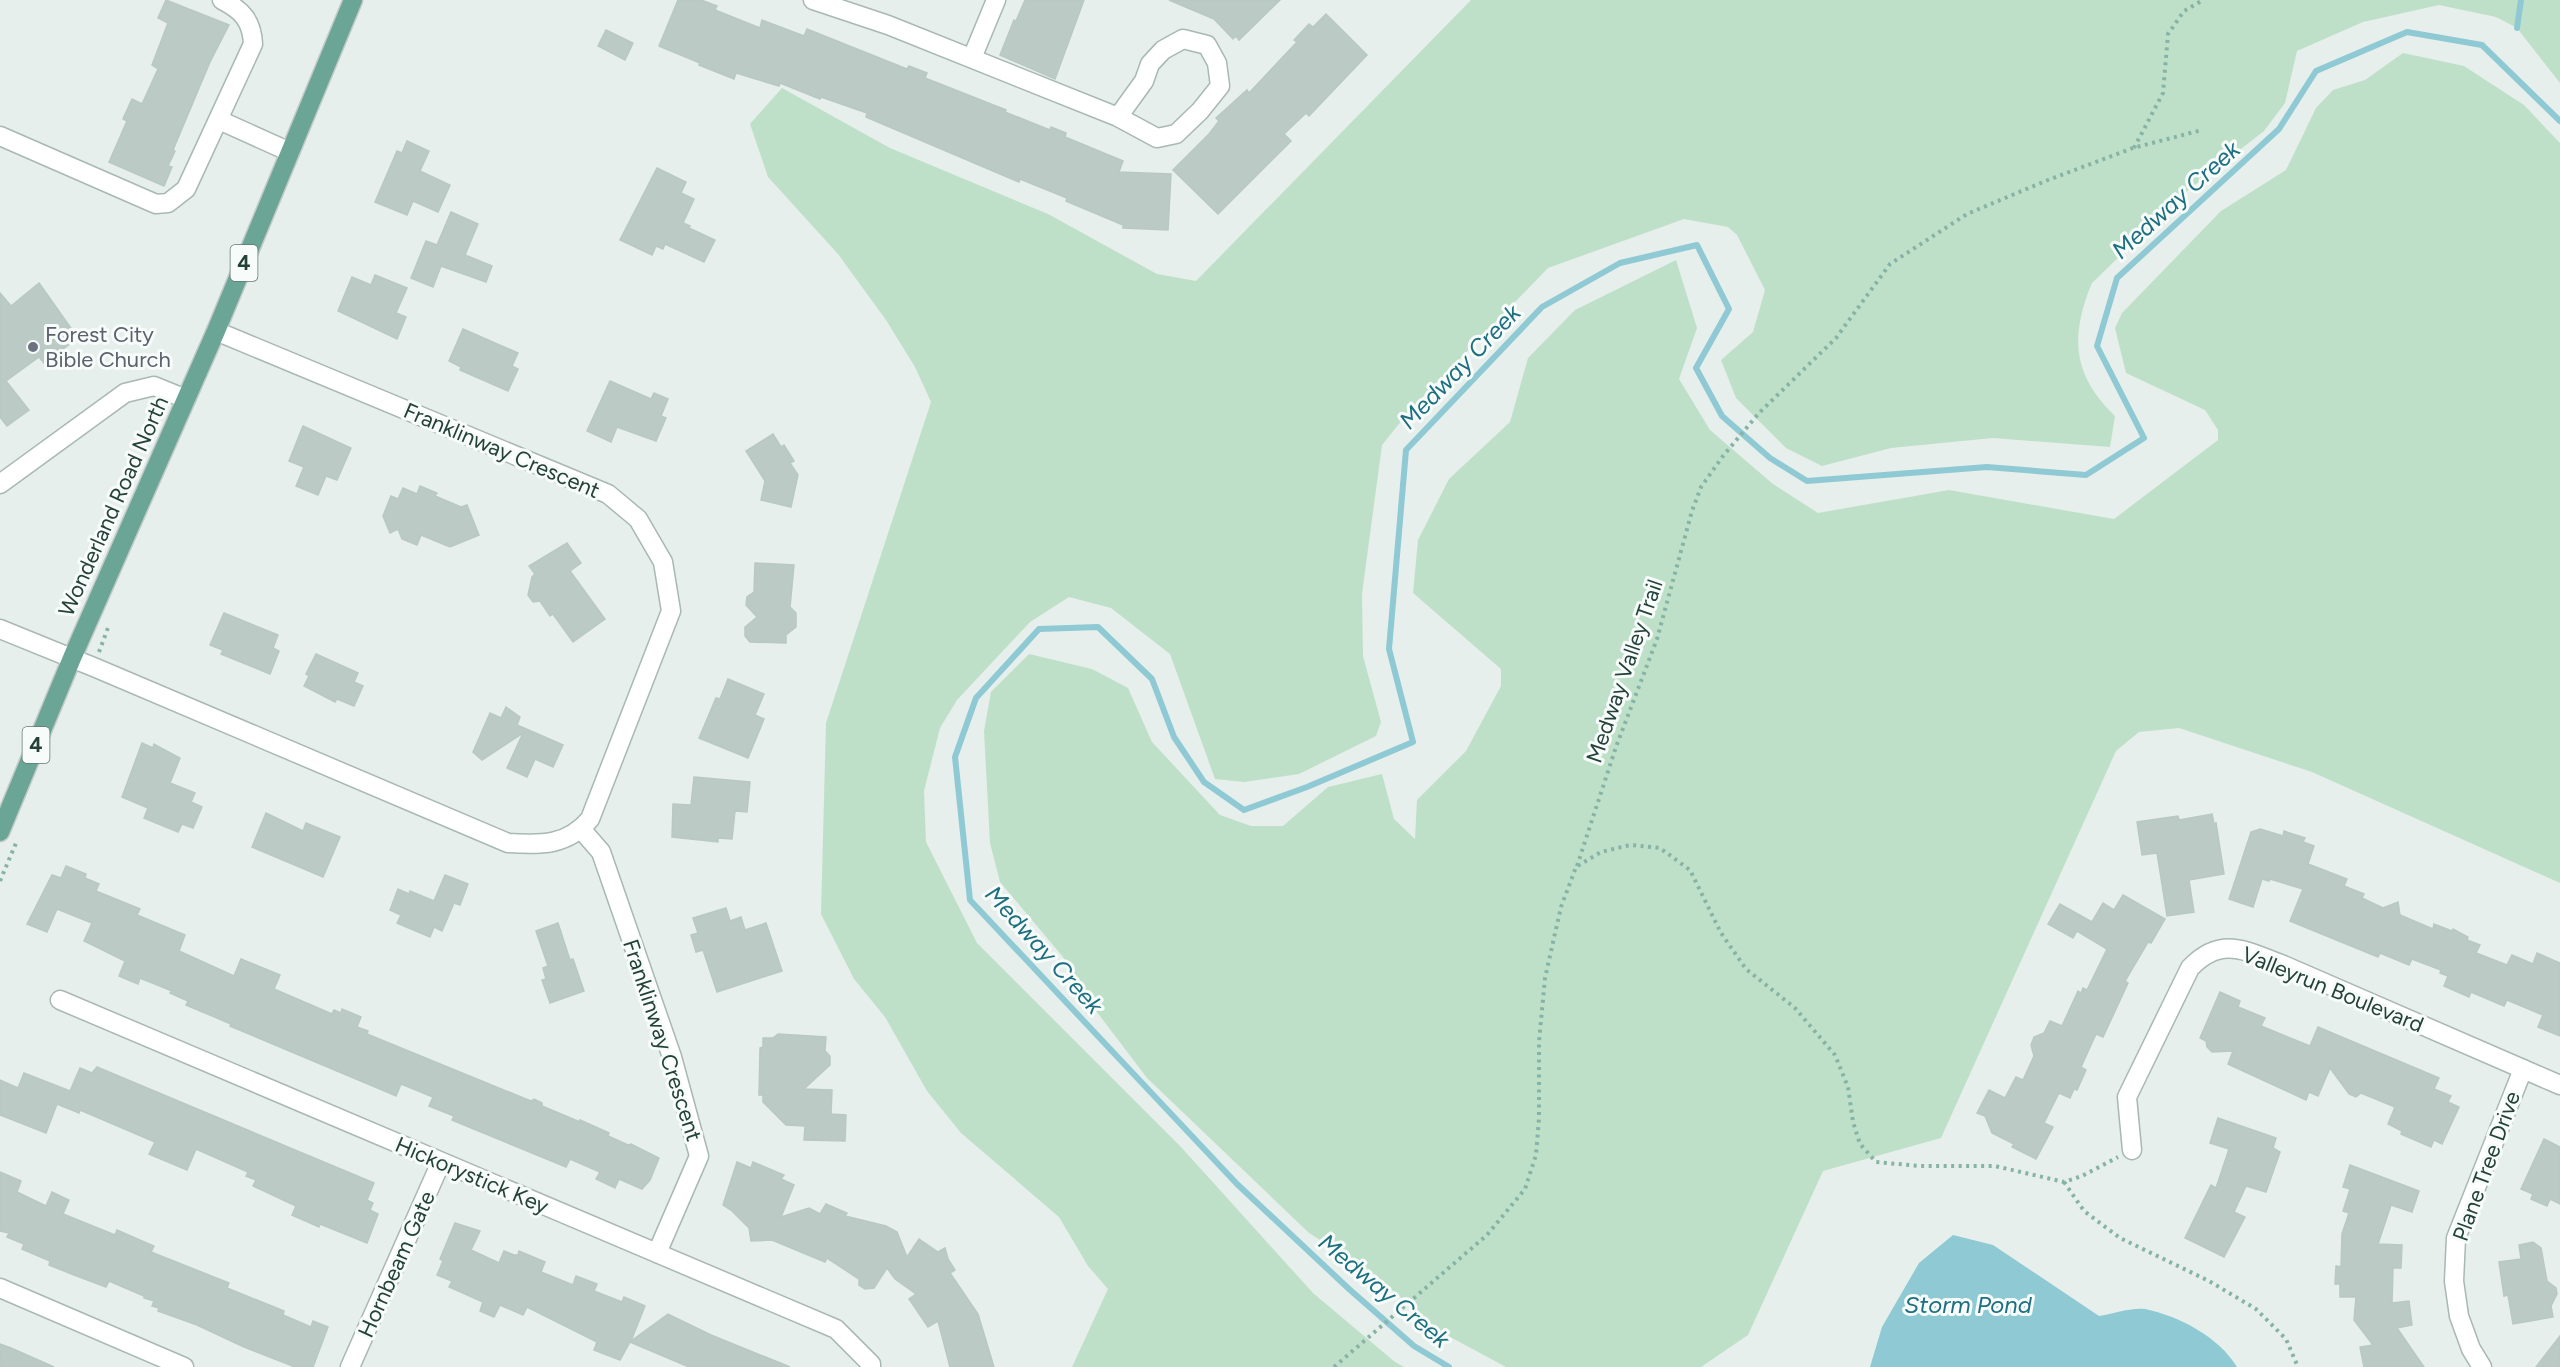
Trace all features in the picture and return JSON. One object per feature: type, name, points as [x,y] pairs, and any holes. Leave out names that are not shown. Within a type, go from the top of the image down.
[{"type":"main road","name":"Wonderland Road North","points":[[0,832],[72,658],[216,331],[353,0]]},
{"type":"street","points":[[0,136],[156,204],[168,203],[178,197],[186,189],[253,44],[253,31],[249,19],[222,0]]},
{"type":"street","points":[[813,0],[888,25],[972,58],[1118,117],[1157,138],[1176,134],[1200,111],[1220,87],[1217,63],[1207,45],[1183,39],[1163,50],[1150,64],[1144,81],[1118,117]]},
{"type":"street","points":[[972,58],[996,0]]},
{"type":"street","points":[[219,120],[290,152]]},
{"type":"street","name":"Franklinway Crescent","points":[[216,331],[608,494],[638,519],[663,562],[672,611],[590,819],[581,829],[601,852],[672,1057],[699,1156],[657,1253]]},
{"type":"street","points":[[0,484],[125,393],[154,386],[186,399]]},
{"type":"street","points":[[0,629],[508,843],[541,845],[565,838],[581,829]]},
{"type":"street","name":"Valleyrun Boulevard","points":[[2132,1150],[2127,1097],[2190,968],[2200,957],[2236,947],[2281,964],[2560,1085]]},
{"type":"street","name":"Hickorystick Key","points":[[60,1000],[836,1329],[871,1364],[871,1367]]},
{"type":"street","name":"Plane Tree Drive","points":[[2482,1367],[2471,1349],[2459,1316],[2454,1281],[2456,1238],[2523,1070]]},
{"type":"street","name":"Hornbeam Gate","points":[[350,1367],[441,1162]]},
{"type":"street","points":[[0,1288],[184,1367]]},
{"type":"path","points":[[2133,148],[2163,93],[2168,34],[2184,11],[2203,0]]},
{"type":"path","points":[[2133,148],[2202,130]]},
{"type":"path","name":"Medway Valley Trail","points":[[1334,1367],[1487,1235],[1525,1189],[1536,1155],[1539,1118],[1539,1042],[1545,978],[1560,907],[1657,639],[1692,511],[1701,487],[1723,456],[1759,413],[1836,338],[1890,264],[1967,214],[2133,148]]},
{"type":"path","points":[[1576,867],[1601,852],[1630,844],[1660,848],[1690,870],[1721,933],[1746,969],[1795,1008],[1835,1055],[1848,1087],[1853,1122],[1860,1144],[1876,1162],[1920,1166],[1995,1166],[2064,1182],[2082,1176],[2132,1150]]},
{"type":"path","points":[[2064,1182],[2084,1211],[2120,1238],[2210,1281],[2256,1309],[2286,1339],[2298,1367]]},
{"type":"green space","points":[[1471,0],[2560,0],[2560,83],[2517,28],[2496,17],[2439,5],[2363,22],[2297,51],[2285,103],[2264,131],[2187,191],[2092,283],[2080,320],[2079,354],[2090,385],[2115,416],[2110,447],[1993,438],[1891,448],[1822,466],[1786,448],[1736,398],[1721,360],[1753,332],[1765,290],[1737,235],[1728,227],[1684,219],[1548,268],[1411,409],[1382,445],[1362,594],[1363,656],[1381,722],[1376,736],[1299,774],[1244,782],[1215,779],[1170,654],[1111,608],[1069,597],[1030,622],[957,700],[940,728],[924,791],[926,842],[977,943],[1181,1147],[1313,1293],[1404,1367],[1072,1367],[1108,1289],[1088,1266],[1059,1217],[961,1133],[927,1091],[885,1017],[854,979],[821,914],[826,723],[931,402],[915,367],[886,320],[838,254],[768,177],[750,124],[782,88],[890,148],[1048,214],[1157,274],[1196,281]]},
{"type":"green space","points":[[2403,53],[2464,66],[2524,105],[2560,143],[2560,883],[2312,772],[2179,728],[2139,732],[2116,751],[1941,1138],[1823,1171],[1748,1335],[1701,1367],[1506,1367],[1441,1332],[1370,1271],[1309,1233],[1147,1078],[1081,991],[1063,957],[1000,882],[990,843],[984,731],[991,692],[1029,654],[1092,669],[1128,688],[1152,742],[1220,815],[1251,826],[1283,826],[1328,787],[1382,774],[1394,819],[1415,839],[1417,800],[1466,751],[1501,686],[1501,669],[1413,593],[1418,540],[1449,479],[1510,422],[1528,358],[1575,310],[1676,260],[1697,328],[1679,379],[1710,430],[1773,484],[1818,513],[1949,490],[2114,519],[2218,440],[2218,430],[2205,410],[2126,373],[2115,328],[2122,313],[2221,211],[2286,170],[2316,108],[2333,90],[2365,80]]},
{"type":"water","name":"Storm Pond","points":[[1953,1235],[1993,1245],[2099,1316],[2145,1309],[2171,1317],[2197,1329],[2220,1346],[2237,1367],[1870,1367],[1882,1327],[1919,1263]]},
{"type":"building","points":[[166,0],[229,25],[210,62],[173,150],[175,151],[168,166],[172,167],[164,186],[109,162],[127,121],[123,119],[132,99],[142,104],[158,69],[152,65],[168,23],[158,18]]},
{"type":"building","points":[[678,0],[701,0],[717,6],[715,10],[760,28],[762,20],[804,36],[807,29],[907,69],[909,66],[927,73],[925,78],[1050,130],[1051,127],[1066,133],[1065,137],[1123,161],[1119,172],[1171,174],[1168,230],[1123,228],[1123,225],[1066,201],[1067,198],[1020,179],[1019,182],[866,117],[867,113],[821,97],[820,99],[780,83],[779,86],[736,73],[734,79],[699,65],[700,63],[659,46]]},
{"type":"building","points":[[1025,0],[1084,0],[1055,79],[1000,55]]},
{"type":"building","points":[[1169,0],[1280,0],[1239,40],[1236,36],[1233,39],[1214,19]]},
{"type":"building","points":[[1326,14],[1367,55],[1309,116],[1306,113],[1284,134],[1291,141],[1218,214],[1173,170],[1209,134],[1219,121],[1216,118],[1247,90],[1249,93],[1297,42],[1294,40],[1309,24],[1313,27]]},
{"type":"building","points":[[606,30],[633,43],[625,60],[598,46]]},
{"type":"building","points":[[407,141],[429,151],[420,171],[450,185],[438,212],[413,201],[407,215],[375,202],[397,151],[402,153]]},
{"type":"building","points":[[657,168],[686,182],[681,193],[694,199],[683,223],[715,240],[704,262],[665,244],[663,249],[656,246],[652,255],[620,240]]},
{"type":"building","points":[[451,212],[478,224],[465,255],[492,266],[486,282],[441,266],[433,287],[411,278],[426,241],[437,245]]},
{"type":"building","points":[[375,275],[407,288],[396,313],[406,317],[397,339],[338,311],[352,277],[371,285]]},
{"type":"building","name":"Forest City Bible Church","points":[[39,283],[78,338],[44,363],[39,357],[6,381],[29,410],[7,426],[0,417],[0,293],[11,306]]},
{"type":"building","points":[[463,329],[518,353],[512,366],[518,369],[508,391],[460,370],[461,367],[449,361]]},
{"type":"building","points":[[610,381],[651,399],[654,393],[668,399],[661,416],[666,418],[656,441],[617,427],[611,442],[587,431]]},
{"type":"building","points":[[303,426],[351,448],[337,480],[326,476],[318,495],[296,486],[304,467],[289,461]]},
{"type":"building","points":[[773,434],[781,447],[784,445],[794,461],[790,463],[798,475],[791,507],[761,500],[765,481],[746,451]]},
{"type":"building","points":[[420,486],[437,493],[435,496],[461,507],[467,505],[479,535],[450,547],[421,535],[417,545],[402,539],[398,529],[390,533],[383,516],[391,496],[398,499],[403,488],[417,494]]},
{"type":"building","points":[[567,543],[581,563],[570,571],[605,619],[573,642],[553,614],[550,616],[540,601],[533,602],[528,595],[532,577],[535,574],[529,566]]},
{"type":"building","points":[[755,563],[794,565],[790,607],[796,613],[796,627],[786,635],[786,643],[750,642],[745,636],[745,627],[757,617],[746,605],[747,597],[754,592]]},
{"type":"building","points":[[224,613],[278,635],[273,648],[279,651],[270,674],[221,654],[223,650],[210,645]]},
{"type":"building","points":[[316,654],[358,673],[354,682],[363,686],[354,706],[337,699],[335,702],[304,686],[309,676],[306,674]]},
{"type":"building","points":[[728,679],[764,694],[755,715],[764,719],[748,758],[699,738],[716,698],[720,699]]},
{"type":"building","points":[[506,707],[520,717],[517,725],[563,745],[553,767],[535,759],[527,777],[507,768],[523,733],[482,760],[473,752],[490,713],[501,718]]},
{"type":"building","points":[[142,743],[153,748],[154,744],[180,758],[170,783],[195,793],[191,802],[202,807],[193,828],[182,824],[178,832],[144,818],[148,808],[122,797]]},
{"type":"building","points":[[694,777],[750,782],[747,812],[735,811],[732,839],[718,838],[718,842],[672,837],[673,804],[691,805]]},
{"type":"building","points":[[266,813],[303,831],[306,823],[340,837],[323,877],[252,847]]},
{"type":"building","points":[[2212,814],[2214,824],[2216,823],[2224,874],[2189,880],[2194,912],[2167,916],[2157,853],[2142,855],[2137,822],[2178,816],[2179,820]]},
{"type":"building","points":[[2260,829],[2283,836],[2284,831],[2305,838],[2303,842],[2314,846],[2308,864],[2347,879],[2344,886],[2364,894],[2362,898],[2383,908],[2398,902],[2400,915],[2433,929],[2434,924],[2452,931],[2453,929],[2468,937],[2467,940],[2480,945],[2476,953],[2507,965],[2512,955],[2533,964],[2537,953],[2560,963],[2560,1036],[2538,1027],[2543,1015],[2507,1000],[2504,1006],[2471,992],[2469,997],[2444,986],[2448,976],[2440,973],[2441,970],[2412,959],[2409,965],[2380,953],[2378,957],[2290,921],[2303,889],[2270,879],[2269,881],[2262,879],[2253,907],[2229,899],[2251,832]]},
{"type":"building","points":[[66,866],[86,874],[85,878],[99,884],[96,891],[140,909],[137,915],[185,935],[179,951],[234,976],[241,959],[280,975],[274,989],[332,1014],[334,1010],[341,1013],[342,1009],[361,1017],[357,1027],[368,1031],[367,1034],[531,1101],[534,1099],[542,1103],[542,1106],[580,1122],[580,1120],[609,1133],[608,1136],[659,1158],[650,1180],[642,1189],[619,1179],[615,1188],[596,1179],[600,1172],[570,1159],[566,1167],[452,1120],[454,1116],[429,1106],[433,1097],[401,1084],[396,1096],[230,1026],[231,1024],[186,1005],[188,1001],[170,993],[172,991],[140,978],[138,984],[119,976],[125,961],[84,941],[92,923],[57,909],[47,932],[27,924],[52,875],[61,878]]},
{"type":"building","points":[[445,875],[468,884],[460,905],[454,903],[442,931],[434,927],[430,937],[397,923],[401,915],[390,910],[398,889],[409,894],[410,891],[434,901]]},
{"type":"building","points":[[2123,895],[2165,919],[2151,943],[2148,942],[2125,981],[2128,983],[2103,1037],[2096,1034],[2081,1067],[2086,1070],[2077,1090],[2074,1089],[2070,1098],[2059,1093],[2044,1123],[2053,1127],[2036,1159],[2012,1147],[2014,1144],[1992,1133],[1985,1116],[1977,1113],[1989,1090],[2005,1098],[2016,1077],[2023,1080],[2034,1056],[2031,1045],[2034,1037],[2044,1033],[2050,1021],[2062,1026],[2078,991],[2081,993],[2083,988],[2087,990],[2107,949],[2077,931],[2073,938],[2048,924],[2060,904],[2092,922],[2103,903],[2114,910]]},
{"type":"building","points":[[726,908],[730,921],[741,917],[745,930],[766,923],[782,971],[717,992],[703,950],[696,952],[691,935],[698,933],[693,918]]},
{"type":"building","points":[[558,923],[570,960],[573,959],[584,991],[550,1003],[542,980],[546,979],[543,968],[548,966],[536,931]]},
{"type":"building","points":[[2220,992],[2240,1001],[2238,1007],[2265,1018],[2261,1026],[2310,1046],[2318,1027],[2439,1078],[2434,1089],[2451,1096],[2448,1102],[2459,1107],[2442,1144],[2434,1140],[2431,1147],[2401,1134],[2402,1131],[2388,1124],[2395,1107],[2361,1093],[2356,1097],[2349,1094],[2330,1068],[2318,1096],[2309,1092],[2306,1100],[2228,1064],[2233,1051],[2212,1052],[2207,1047],[2206,1041],[2200,1038]]},
{"type":"building","points":[[778,1034],[826,1037],[825,1051],[830,1056],[830,1065],[804,1089],[832,1090],[831,1114],[846,1115],[845,1141],[804,1140],[805,1126],[786,1125],[763,1102],[763,1095],[759,1095],[760,1048],[763,1047],[763,1038],[773,1038]]},
{"type":"building","points":[[97,1067],[374,1183],[367,1200],[373,1203],[370,1210],[378,1214],[367,1243],[292,1215],[296,1206],[253,1186],[256,1180],[246,1176],[248,1172],[196,1149],[187,1170],[149,1154],[155,1142],[80,1110],[79,1113],[57,1104],[46,1133],[0,1115],[0,1080],[18,1088],[24,1073],[70,1091],[80,1068],[92,1073]]},
{"type":"building","points":[[2218,1118],[2276,1138],[2273,1148],[2280,1152],[2266,1192],[2246,1186],[2234,1212],[2245,1217],[2224,1257],[2185,1238],[2211,1185],[2216,1188],[2229,1149],[2210,1143]]},
{"type":"building","points":[[2544,1139],[2560,1147],[2560,1204],[2550,1199],[2547,1206],[2531,1199],[2533,1194],[2521,1189]]},
{"type":"building","points":[[737,1162],[751,1168],[753,1162],[784,1175],[781,1179],[794,1185],[781,1217],[809,1208],[820,1214],[826,1204],[847,1213],[845,1216],[886,1226],[897,1232],[907,1257],[919,1239],[938,1252],[945,1248],[948,1259],[955,1270],[950,1273],[978,1314],[994,1367],[950,1367],[938,1321],[928,1327],[909,1299],[916,1294],[895,1279],[887,1268],[874,1288],[865,1289],[859,1285],[859,1279],[827,1258],[825,1262],[772,1240],[751,1241],[749,1228],[723,1205]]},
{"type":"building","points":[[2350,1165],[2419,1191],[2412,1212],[2391,1205],[2378,1244],[2402,1245],[2401,1268],[2393,1268],[2392,1303],[2409,1301],[2412,1325],[2397,1328],[2424,1367],[2364,1367],[2360,1347],[2373,1345],[2354,1320],[2356,1297],[2340,1297],[2340,1284],[2335,1284],[2336,1266],[2341,1267],[2342,1234],[2349,1213],[2343,1211],[2350,1189],[2343,1187]]},
{"type":"building","points":[[0,1172],[21,1181],[17,1192],[46,1206],[52,1192],[69,1200],[63,1214],[115,1235],[117,1230],[154,1246],[151,1252],[229,1283],[227,1288],[284,1311],[283,1315],[311,1327],[313,1321],[328,1327],[313,1367],[295,1367],[244,1347],[197,1325],[158,1311],[159,1308],[152,1306],[154,1301],[144,1296],[109,1281],[106,1287],[74,1275],[49,1265],[50,1261],[22,1249],[24,1244],[7,1237],[9,1233],[0,1231]]},
{"type":"building","points":[[455,1223],[480,1231],[471,1250],[499,1263],[504,1251],[518,1255],[519,1251],[545,1262],[541,1272],[573,1285],[576,1276],[597,1284],[594,1291],[622,1302],[624,1297],[645,1306],[631,1341],[668,1314],[711,1335],[790,1367],[689,1367],[630,1342],[620,1360],[594,1350],[597,1342],[527,1307],[523,1315],[500,1305],[494,1317],[480,1311],[483,1302],[449,1287],[452,1281],[437,1275],[443,1261],[440,1259]]},
{"type":"building","points":[[2533,1242],[2541,1248],[2547,1281],[2556,1288],[2557,1294],[2551,1306],[2553,1317],[2513,1324],[2508,1295],[2504,1296],[2499,1262],[2521,1259],[2519,1245]]},
{"type":"building","points":[[2560,1336],[2560,1367],[2536,1367]]},
{"type":"building","points":[[0,1344],[11,1348],[54,1367],[0,1367]]},
{"type":"waterway","points":[[2517,28],[2521,0]]},
{"type":"waterway","name":"Medway Creek","points":[[1449,1367],[1414,1346],[1349,1289],[1237,1184],[970,900],[955,757],[976,698],[1039,629],[1098,627],[1152,679],[1174,737],[1204,782],[1244,810],[1307,787],[1413,742],[1389,649],[1406,450],[1542,307],[1620,263],[1697,245],[1729,309],[1696,368],[1722,416],[1770,458],[1807,481],[1987,467],[2086,475],[2144,438],[2097,346],[2117,278],[2279,129],[2316,71],[2407,32],[2482,45],[2560,121]]},
{"type":"place","name":"Forest City Bible Church","points":[[33,347]]}]
